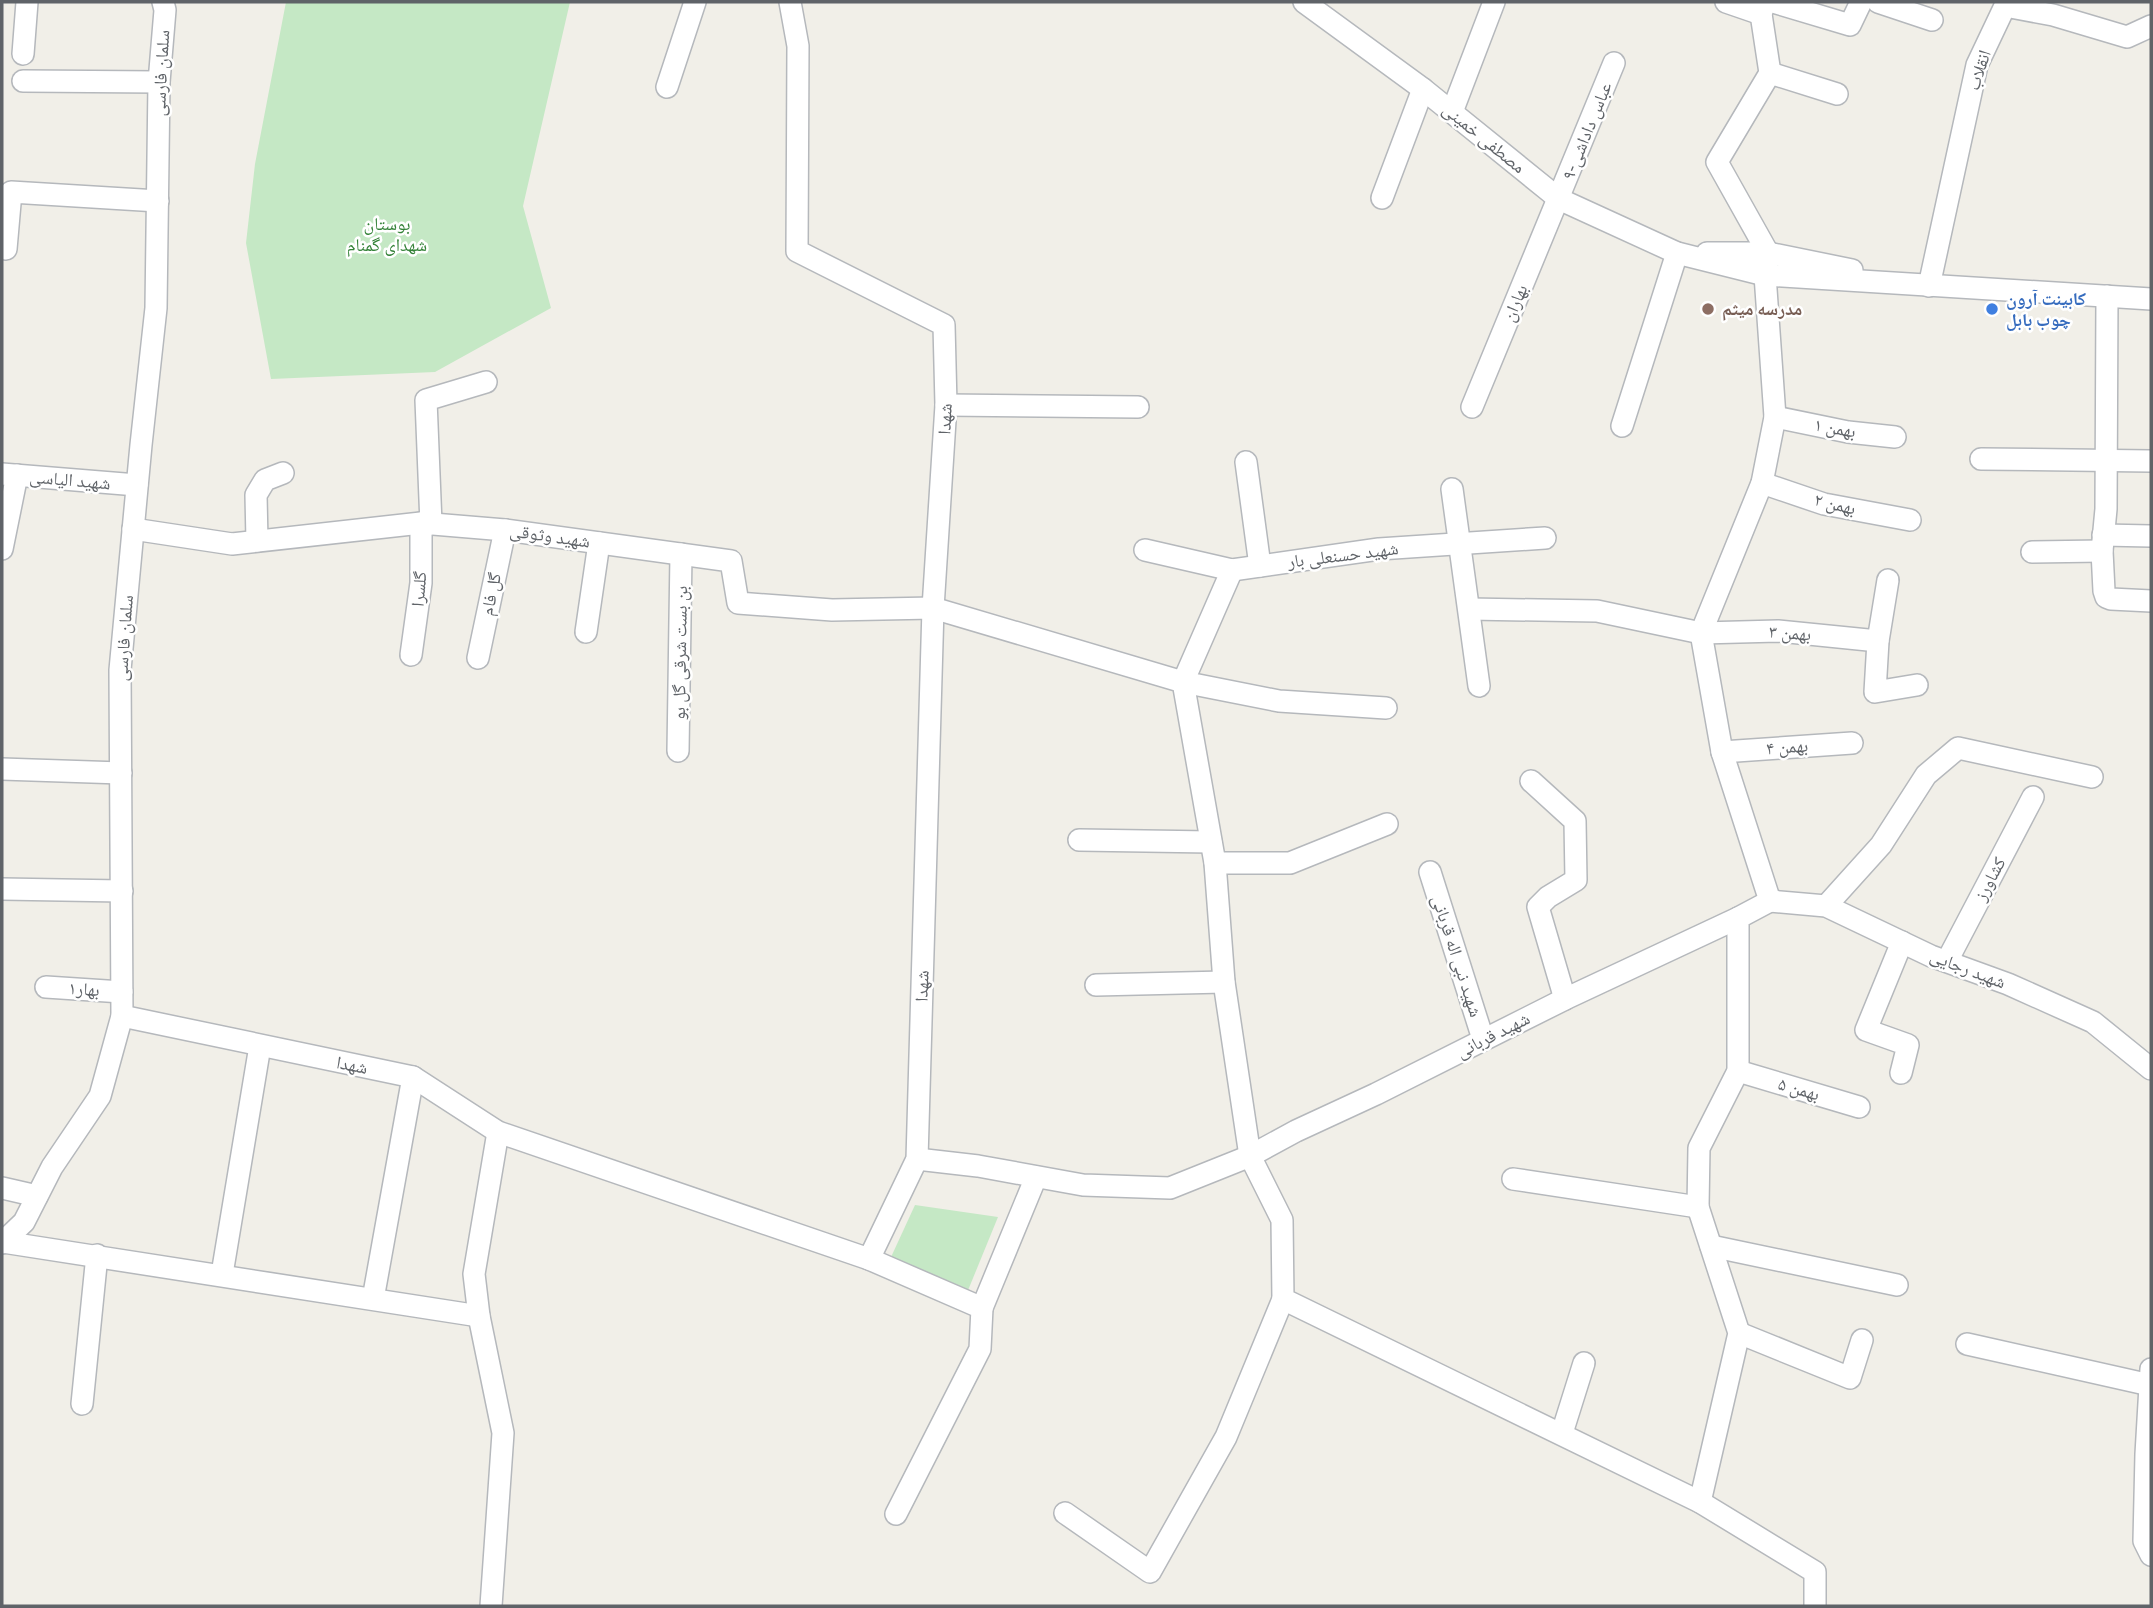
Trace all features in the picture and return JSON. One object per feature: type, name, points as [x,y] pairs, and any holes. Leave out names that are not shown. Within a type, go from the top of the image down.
[{"type":"street","points":[[23,54],[26,2]]},
{"type":"street","points":[[667,87],[695,2]]},
{"type":"street","name":"شهدا","points":[[122,1016],[413,1077],[498,1132],[869,1259],[917,1158],[933,608],[946,405],[944,324],[797,251],[798,46],[790,2]]},
{"type":"street","points":[[798,46],[806,2]]},
{"type":"street","name":"مصطفی خمینی","points":[[1304,2],[1328,10],[1559,199],[1677,253],[1765,275],[2151,299]]},
{"type":"street","points":[[1452,112],[1494,2]]},
{"type":"street","points":[[1726,2],[1767,6],[1850,25],[1861,2]]},
{"type":"street","points":[[1878,2],[1932,20]]},
{"type":"street","name":"سلمان فارسی","points":[[2,1242],[23,1222],[51,1167],[100,1096],[122,1016],[120,670],[156,308],[159,82],[164,4]]},
{"type":"street","points":[[1767,6],[1770,73],[1717,162],[1768,253],[1765,275],[1775,417],[1762,483],[1701,633],[1722,752],[1770,901]]},
{"type":"street","name":"انقلاب","points":[[1929,286],[1977,65],[2006,6],[2053,15],[2127,37],[2151,26]]},
{"type":"street","name":"عباس داداشی-۹","points":[[1559,199],[1614,63]]},
{"type":"street","points":[[1770,73],[1837,94]]},
{"type":"street","points":[[23,81],[159,82]]},
{"type":"street","points":[[1382,198],[1423,89]]},
{"type":"street","points":[[6,249],[11,192],[158,201]]},
{"type":"street","name":"بهاران","points":[[1472,407],[1559,199]]},
{"type":"street","points":[[1622,426],[1677,253]]},
{"type":"street","name":"مصطفی خمینی","points":[[1677,253],[1768,253],[1929,286]]},
{"type":"street","points":[[2107,296],[2107,460],[2103,543],[2106,597],[2151,601]]},
{"type":"street","name":"گلسرا","points":[[411,655],[426,523],[426,400],[486,382]]},
{"type":"street","points":[[946,405],[1138,407]]},
{"type":"street","name":"بهمن ۱","points":[[1775,417],[1848,432],[1895,437]]},
{"type":"street","points":[[1981,459],[2151,461]]},
{"type":"street","points":[[1246,462],[1260,566]]},
{"type":"street","points":[[257,541],[256,495],[265,480],[283,473]]},
{"type":"street","points":[[2,549],[9,475]]},
{"type":"street","name":"شهید الیاسی","points":[[9,475],[137,485]]},
{"type":"street","name":"بهمن ۲","points":[[1762,483],[1824,504],[1910,520]]},
{"type":"street","points":[[1452,489],[1479,686]]},
{"type":"street","name":"شهید وثوقی","points":[[133,529],[232,544],[426,523],[505,530],[731,561],[738,603],[832,610],[933,608]]},
{"type":"street","name":"گل فام","points":[[478,658],[505,530]]},
{"type":"street","points":[[2032,552],[2151,536]]},
{"type":"street","name":"شهید حسنعلی بار","points":[[1145,550],[1232,570],[1379,549],[1545,538]]},
{"type":"street","points":[[586,632],[598,543]]},
{"type":"street","name":"بن بست شرقی گل بو","points":[[678,751],[681,554]]},
{"type":"street","points":[[1065,1513],[1150,1572],[1226,1437],[1283,1299],[1282,1220],[1250,1156],[1224,982],[1213,853],[1183,682],[1232,570]]},
{"type":"street","points":[[1888,580],[1878,641],[1875,692],[1917,685]]},
{"type":"street","points":[[933,608],[1183,682],[1279,701],[1386,708]]},
{"type":"street","name":"بهمن ۳","points":[[1469,609],[1597,611],[1701,633],[1778,631],[1878,641]]},
{"type":"street","name":"بهمن ۴","points":[[1722,752],[1852,743]]},
{"type":"street","points":[[1826,906],[1881,845],[1926,775],[1958,748],[2092,777]]},
{"type":"street","points":[[2,769],[121,773]]},
{"type":"street","points":[[1531,781],[1575,821],[1576,880],[1538,906],[1564,999]]},
{"type":"street","name":"کشاورز","points":[[1947,961],[2033,797]]},
{"type":"street","points":[[1079,840],[1290,863],[1387,824]]},
{"type":"street","name":"شهید نبی اله قربانی","points":[[1430,872],[1483,1039]]},
{"type":"street","points":[[2,889],[122,891]]},
{"type":"street","name":"شهید قربانی","points":[[917,1158],[1083,1185],[1170,1188],[1250,1156],[1564,999],[1770,901]]},
{"type":"street","name":"شهید رجایی","points":[[1770,901],[1826,906],[1902,942],[2008,984],[2093,1022],[2151,1069]]},
{"type":"street","points":[[1700,1502],[1740,1333],[1698,1207],[1699,1148],[1738,1071],[1738,918]]},
{"type":"street","points":[[1901,1073],[1908,1045],[1866,1030],[1902,942]]},
{"type":"street","points":[[1096,985],[1224,982]]},
{"type":"street","name":"بهار۱","points":[[46,987],[122,992]]},
{"type":"street","points":[[222,1274],[260,1046]]},
{"type":"street","name":"بهمن ۵","points":[[1738,1071],[1859,1107]]},
{"type":"street","points":[[373,1300],[413,1077]]},
{"type":"street","points":[[491,1606],[503,1433],[479,1316],[474,1274],[498,1132]]},
{"type":"street","points":[[896,1514],[980,1349],[982,1308],[1036,1177]]},
{"type":"street","points":[[1513,1179],[1698,1207]]},
{"type":"street","points":[[2,1188],[37,1196]]},
{"type":"street","points":[[2,1242],[222,1274],[479,1316]]},
{"type":"street","points":[[1711,1247],[1897,1285]]},
{"type":"street","points":[[82,1404],[97,1255]]},
{"type":"street","points":[[869,1259],[982,1308]]},
{"type":"street","points":[[1283,1299],[1700,1502],[1815,1572],[1815,1606]]},
{"type":"street","points":[[1740,1333],[1850,1377],[1862,1340]]},
{"type":"street","points":[[1967,1344],[2151,1377],[2144,1541],[2151,1555]]},
{"type":"street","points":[[1562,1433],[1584,1363]]},
{"type":"green space","name":"بوستان شهدای گمنام","points":[[286,2],[570,2],[523,206],[551,308],[435,372],[271,379],[246,243],[255,164]]},
{"type":"green space","points":[[915,1205],[998,1217],[962,1305],[886,1268]]},
{"type":"place","name":"مدرسه میثم","points":[[1708,309]]},
{"type":"place","name":"کابینت آرون چوب بابل","points":[[1992,309]]}]
